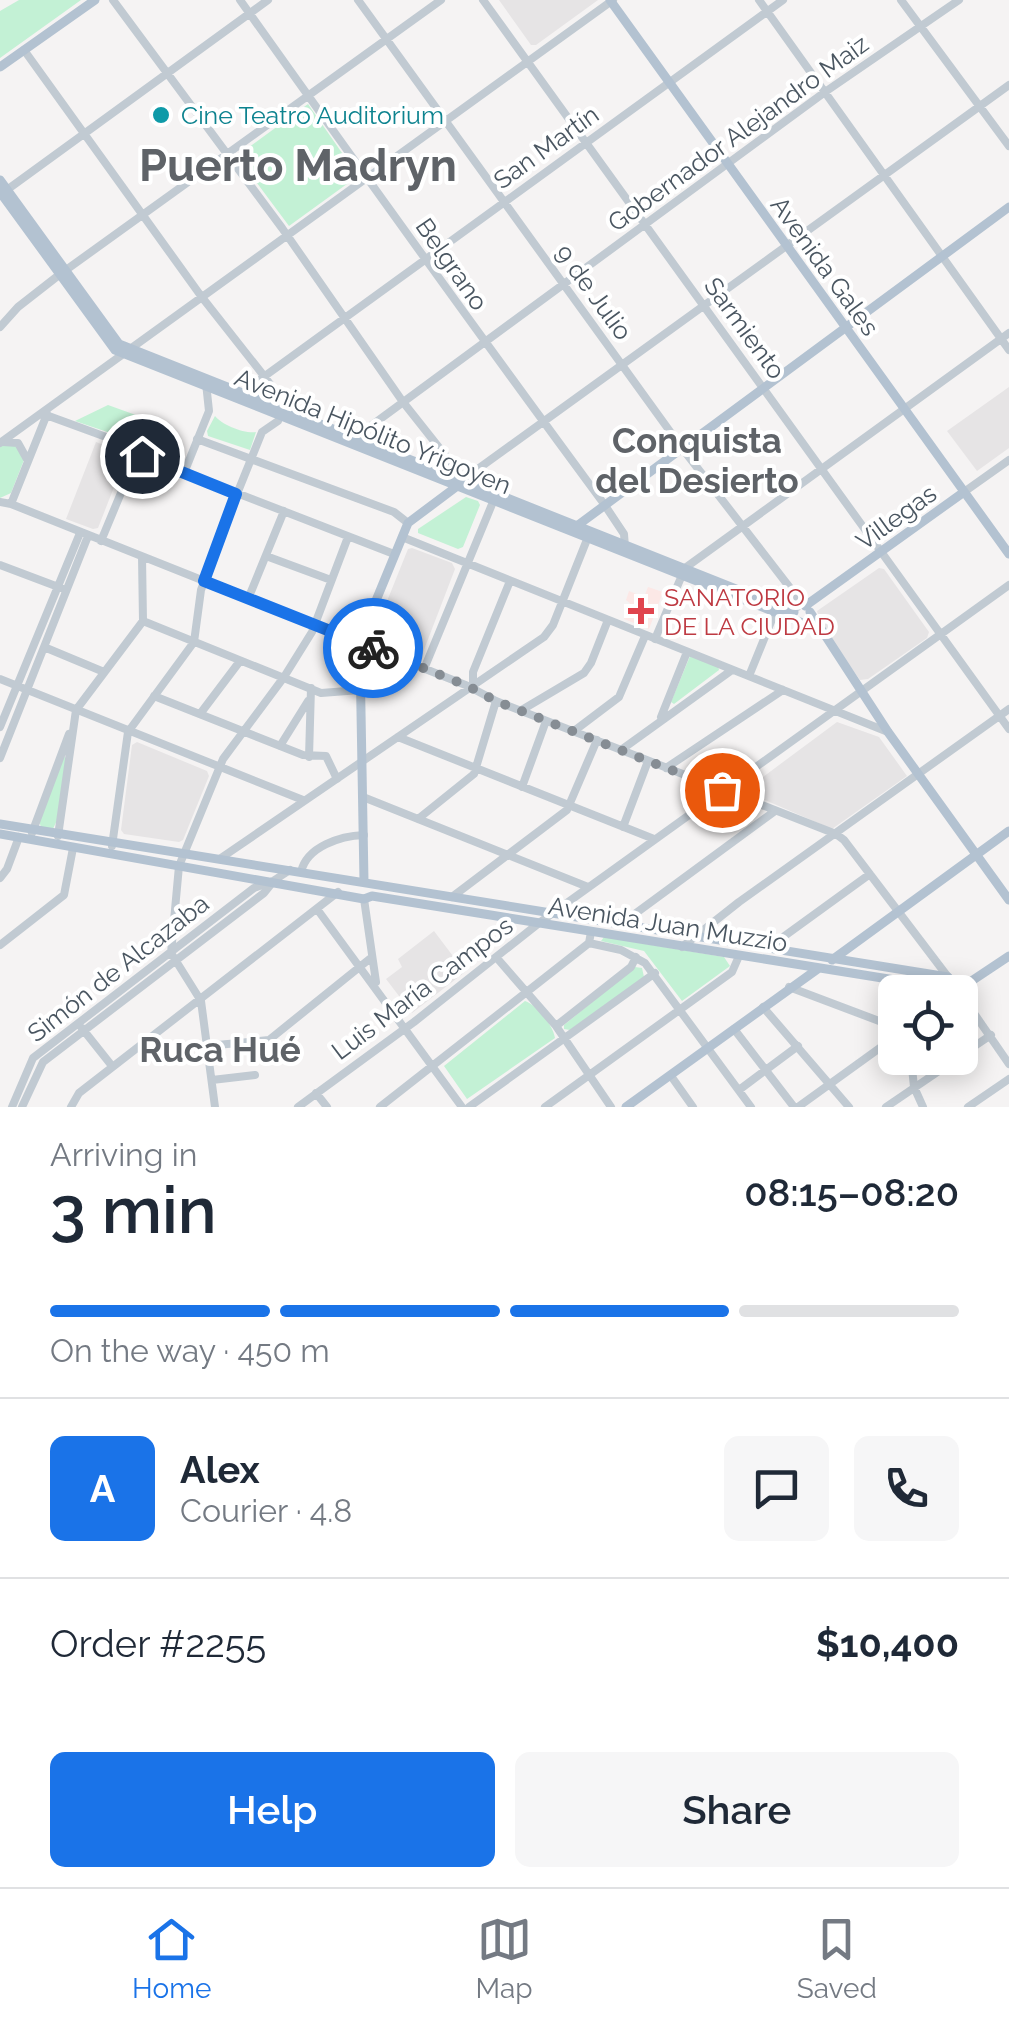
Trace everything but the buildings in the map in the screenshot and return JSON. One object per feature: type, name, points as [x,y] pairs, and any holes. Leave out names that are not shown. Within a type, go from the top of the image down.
[{"type":"main road","points":[[0,67],[94,0]]},
{"type":"main road","name":"Avenida Gales","points":[[611,1],[1009,554]]},
{"type":"main road","name":"Avenida Hipólito Yrigoyen","points":[[0,180],[2,193],[128,351],[683,571],[801,613]]},
{"type":"main road","points":[[574,528],[1009,208]]},
{"type":"main road","points":[[365,882],[360,644],[408,523],[461,483]]},
{"type":"main road","name":"Villegas","points":[[801,613],[964,492]]},
{"type":"main road","name":"Avenida Hipólito Yrigoyen","points":[[574,528],[588,537],[624,548]]},
{"type":"main road","name":"Avenida Hipólito Yrigoyen","points":[[683,571],[775,612],[801,613]]},
{"type":"main road","points":[[801,613],[820,630],[1009,900]]},
{"type":"main road","name":"Avenida Juan Muzzio","points":[[0,824],[57,845],[365,897],[553,913],[935,975]]},
{"type":"main road","points":[[626,1107],[1009,832]]},
{"type":"main road","name":"Avenida Juan Muzzio","points":[[0,834],[19,837],[59,833],[185,852],[365,882],[539,923],[878,979]]},
{"type":"main road","points":[[365,882],[374,887],[365,897],[356,888],[365,882]]},
{"type":"main road","points":[[978,978],[1009,956]]},
{"type":"main road","points":[[793,965],[799,974],[794,984]]},
{"type":"street","points":[[113,0],[288,236],[461,483],[1009,85]]},
{"type":"street","name":"Belgrano","points":[[240,0],[484,343],[604,504],[624,534],[624,548]]},
{"type":"street","points":[[2,193],[268,0]]},
{"type":"street","name":"9 de Julio","points":[[358,0],[682,448],[794,593],[801,613]]},
{"type":"street","points":[[0,327],[18,306],[62,272],[441,0]]},
{"type":"street","name":"Sarmiento","points":[[483,0],[1009,728]]},
{"type":"street","points":[[758,0],[942,257],[1005,336],[1009,350]]},
{"type":"street","name":"San Martín","points":[[244,397],[264,376],[344,316],[783,0]]},
{"type":"street","points":[[901,0],[1009,146]]},
{"type":"street","name":"Gobernador Alejandro Maiz","points":[[352,440],[825,92],[960,0]]},
{"type":"street","points":[[0,443],[611,1]]},
{"type":"street","points":[[24,50],[281,400],[282,412],[262,432],[204,581],[194,642],[128,732],[111,855]]},
{"type":"street","points":[[655,640],[683,571],[1005,336]]},
{"type":"street","points":[[184,473],[209,410],[206,382]]},
{"type":"street","points":[[47,412],[128,445],[144,457],[394,554]]},
{"type":"street","points":[[11,504],[47,412]]},
{"type":"street","points":[[197,440],[250,461],[258,459],[394,512],[408,523]]},
{"type":"street","points":[[0,443],[18,444],[28,461]]},
{"type":"street","points":[[100,540],[138,452]]},
{"type":"street","name":"Villegas","points":[[964,492],[1009,460]]},
{"type":"street","points":[[424,669],[495,496]]},
{"type":"street","points":[[0,502],[470,685],[496,701],[836,834],[946,975]]},
{"type":"street","points":[[248,599],[284,511]]},
{"type":"street","points":[[0,758],[22,688],[84,535]]},
{"type":"street","points":[[215,1107],[201,1001],[172,957],[180,866],[219,767],[284,677],[314,624],[348,536]]},
{"type":"street","points":[[402,537],[888,732]]},
{"type":"street","points":[[221,858],[544,637],[554,625],[588,537]]},
{"type":"street","points":[[266,556],[331,580]]},
{"type":"street","points":[[32,834],[76,710],[144,621],[142,558]]},
{"type":"street","points":[[0,565],[62,588]]},
{"type":"street","points":[[470,685],[510,581]]},
{"type":"street","name":"Luis María Campos","points":[[298,1107],[539,923],[1009,584]]},
{"type":"street","points":[[749,676],[775,612]]},
{"type":"street","points":[[520,710],[584,673],[608,620]]},
{"type":"street","points":[[144,621],[284,677],[311,693],[360,690]]},
{"type":"street","points":[[574,731],[620,697],[644,636]]},
{"type":"street","points":[[40,646],[104,672]]},
{"type":"street","points":[[660,720],[686,652]]},
{"type":"street","points":[[200,714],[240,661]]},
{"type":"street","points":[[621,750],[732,670]]},
{"type":"street","points":[[0,679],[304,800]]},
{"type":"street","points":[[0,726],[22,688]]},
{"type":"street","points":[[666,768],[784,690]]},
{"type":"street","points":[[280,746],[311,693]]},
{"type":"street","points":[[310,757],[311,693]]},
{"type":"street","points":[[154,696],[310,757],[326,756],[336,778]]},
{"type":"street","points":[[418,819],[476,768],[496,701]]},
{"type":"street","points":[[57,845],[76,710]]},
{"type":"street","points":[[682,947],[692,936],[1009,710]]},
{"type":"street","points":[[522,786],[546,721]]},
{"type":"street","points":[[398,737],[654,839]]},
{"type":"street","points":[[450,902],[571,806],[596,740]]},
{"type":"street","points":[[623,827],[648,761]]},
{"type":"street","points":[[363,796],[588,887]]},
{"type":"street","points":[[625,925],[776,811]]},
{"type":"street","points":[[301,872],[307,858],[340,836],[364,835]]},
{"type":"street","points":[[0,878],[19,837]]},
{"type":"street","points":[[2,940],[64,895],[73,848]]},
{"type":"street","name":"Simón de Alcazaba","points":[[12,1107],[34,1058],[264,893],[290,870]]},
{"type":"street","points":[[767,949],[870,874]]},
{"type":"street","points":[[71,1107],[79,1093],[112,1066],[338,892]]},
{"type":"street","points":[[365,897],[376,986]]},
{"type":"street","points":[[317,908],[466,1107],[655,974]]},
{"type":"street","points":[[380,1107],[589,944],[590,932]]},
{"type":"street","points":[[589,944],[621,950],[655,974],[751,1107]]},
{"type":"street","points":[[545,1107],[732,972],[739,956]]},
{"type":"street","points":[[556,1026],[631,966],[636,957]]},
{"type":"street","points":[[208,1046],[269,1040],[372,958]]},
{"type":"street","points":[[496,958],[556,1026],[612,1107]]},
{"type":"street","points":[[794,984],[878,1020]]},
{"type":"street","points":[[763,1007],[849,1107]]},
{"type":"street","points":[[978,1019],[1009,1064]]},
{"type":"street","points":[[81,1027],[112,1066]]},
{"type":"street","name":"Simón de Alcazaba","points":[[22,1107],[39,1066],[81,1027]]},
{"type":"street","points":[[734,1029],[796,1107],[878,1049]]},
{"type":"street","points":[[978,1044],[990,1035]]},
{"type":"street","points":[[739,1090],[798,1046]]},
{"type":"street","points":[[212,1080],[255,1074]]},
{"type":"street","points":[[913,1075],[923,1107]]},
{"type":"street","points":[[886,1107],[932,1075]]},
{"type":"street","points":[[671,1076],[693,1107]]},
{"type":"street","points":[[968,1107],[1009,1079]]},
{"type":"street","points":[[316,1093],[327,1107]]},
{"type":"shaded area","points":[[499,0],[598,0],[531,45]]},
{"type":"shaded area","points":[[1009,387],[1009,448],[977,471],[947,431]]},
{"type":"shaded area","points":[[96,442],[127,454],[98,528],[93,529],[66,519]]},
{"type":"shaded area","points":[[408,549],[452,563],[455,569],[422,655],[417,658],[376,641],[373,636]]},
{"type":"shaded area","points":[[879,568],[884,569],[929,632],[927,638],[868,679],[860,680],[822,626],[817,611]]},
{"type":"shaded area","name":"SANATORIO DE LA CIUDAD","points":[[648,587],[663,592],[649,629],[624,619],[630,603],[626,600],[629,591],[644,597]]},
{"type":"shaded area","points":[[837,722],[879,737],[907,776],[832,829],[744,791]]},
{"type":"shaded area","points":[[137,742],[207,771],[209,776],[179,842],[124,834],[121,830],[132,745]]},
{"type":"shaded area","points":[[434,931],[465,972],[412,1013],[386,979],[402,967],[398,959]]},
{"type":"green space","points":[[19,0],[81,0],[0,58],[0,11]]},
{"type":"green space","points":[[308,104],[358,176],[289,226],[237,156]]},
{"type":"green space","points":[[108,405],[172,428],[161,454],[150,454],[125,438],[75,421]]},
{"type":"green space","points":[[215,416],[234,428],[256,432],[250,450],[208,436]]},
{"type":"green space","points":[[16,445],[24,460],[11,493],[0,498],[0,447]]},
{"type":"green space","points":[[466,497],[480,505],[463,547],[458,549],[418,533],[418,529]]},
{"type":"green space","points":[[690,656],[718,666],[719,670],[674,704],[671,702]]},
{"type":"green space","points":[[64,756],[57,820],[53,829],[41,827],[39,821]]},
{"type":"green space","points":[[604,937],[724,957],[730,966],[682,1001],[644,951],[601,941]]},
{"type":"green space","points":[[635,967],[642,968],[644,977],[570,1030],[564,1029],[564,1025]]},
{"type":"green space","points":[[525,1001],[544,1016],[555,1038],[467,1099],[444,1066]]},
{"type":"way so far","points":[[373,648],[722,790]]},
{"type":"place","name":"Cine Teatro Auditorium","points":[[161,115]]},
{"type":"place","name":"SANATORIO DE LA CIUDAD","points":[[641,611]]},
{"type":"district","name":"Puerto Madryn","points":[[298,165]]},
{"type":"district","name":"Conquista del Desierto","points":[[697,461]]},
{"type":"district","name":"Ruca Hué","points":[[220,1050]]},
{"type":"route","points":[[142,456],[236,494],[204,581],[373,648]]}]
